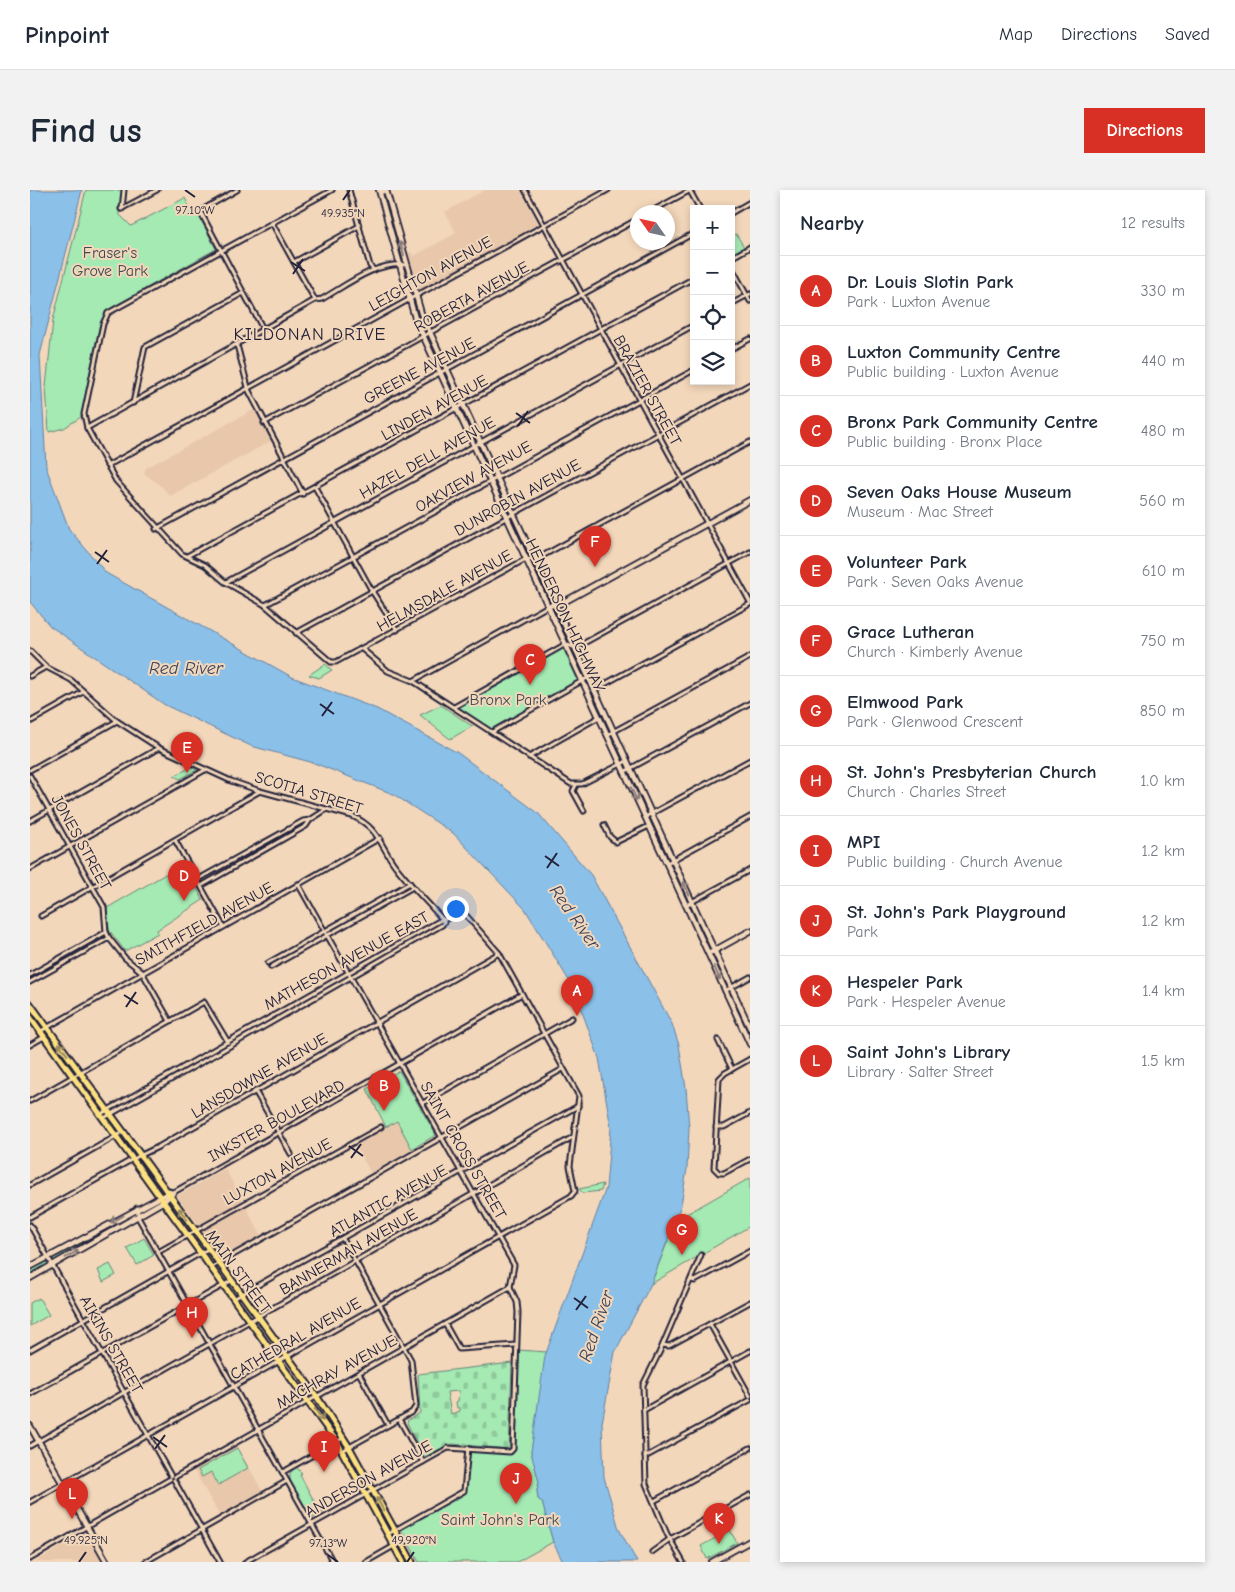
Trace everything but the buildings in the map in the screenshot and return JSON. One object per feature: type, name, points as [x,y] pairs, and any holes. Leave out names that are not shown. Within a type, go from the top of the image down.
[{"type":"main road","points":[[379,191],[386,190]]},
{"type":"main road","name":"HENDERSON HIGHWAY","points":[[386,190],[415,296],[430,333],[749,1025]]},
{"type":"main road","name":"HENDERSON HIGHWAY","points":[[379,191],[409,299],[424,337],[750,1044]]},
{"type":"main road","points":[[390,230],[397,229]]},
{"type":"main road","points":[[548,606],[555,606],[750,500]]},
{"type":"main road","points":[[649,826],[656,823]]},
{"type":"main road","points":[[709,954],[750,931]]},
{"type":"main road","name":"MAIN STREET","points":[[30,1004],[141,1157],[170,1193],[241,1295],[317,1397],[344,1438],[412,1562]]},
{"type":"main road","name":"MAIN STREET","points":[[30,1017],[118,1135],[133,1159],[309,1401],[337,1442],[403,1562]]},
{"type":"main road","name":"INKSTER BOULEVARD","points":[[30,1267],[137,1208],[170,1193]]},
{"type":"main road","name":"INKSTER BOULEVARD","points":[[30,1278],[164,1201],[170,1193]]},
{"type":"main road","points":[[30,1426],[107,1562]]},
{"type":"main road","points":[[712,1562],[750,1541]]},
{"type":"street","points":[[124,190],[122,209],[157,190]]},
{"type":"street","points":[[237,190],[200,211],[263,329]]},
{"type":"street","points":[[332,190],[112,310],[105,318],[84,414],[87,428],[116,481],[156,528],[186,557],[206,565],[225,582],[265,605],[331,662],[336,662],[362,649],[388,671],[413,680],[529,757],[576,785]]},
{"type":"street","points":[[349,190],[370,266],[374,271]]},
{"type":"street","name":"BRAZIER STREET","points":[[525,190],[750,603]]},
{"type":"street","name":"LEIGHTON AVENUE","points":[[107,466],[608,190]]},
{"type":"street","points":[[663,205],[690,190],[698,205]]},
{"type":"street","points":[[735,211],[750,202]]},
{"type":"street","points":[[272,223],[315,300]]},
{"type":"street","name":"ROBERTA AVENUE","points":[[264,423],[630,223]]},
{"type":"street","points":[[294,262],[359,226]]},
{"type":"street","name":"GREENE AVENUE","points":[[156,528],[690,235]]},
{"type":"street","points":[[735,256],[750,248]]},
{"type":"street","points":[[87,428],[315,300],[322,299],[374,271],[399,263],[407,264]]},
{"type":"street","points":[[735,273],[750,301]]},
{"type":"street","name":"LINDEN AVENUE","points":[[186,557],[690,280]]},
{"type":"street","points":[[132,403],[145,346],[243,293]]},
{"type":"street","points":[[735,302],[748,295]]},
{"type":"street","name":"HAZEL DELL AVENUE","points":[[225,582],[690,326]]},
{"type":"street","points":[[735,347],[750,339]]},
{"type":"street","points":[[237,345],[248,388],[264,423],[303,494]]},
{"type":"street","name":"OAKVIEW AVENUE","points":[[265,605],[690,372]]},
{"type":"street","name":"DUNROBIN AVENUE","points":[[296,633],[750,384]]},
{"type":"street","name":"HELMSDALE AVENUE","points":[[362,649],[526,559],[535,560],[750,442]]},
{"type":"street","points":[[315,487],[372,591],[397,630]]},
{"type":"street","points":[[454,707],[566,644],[575,648],[750,552]]},
{"type":"street","points":[[594,690],[750,603]]},
{"type":"street","points":[[413,680],[548,606]]},
{"type":"street","name":"SCOTIA STREET","points":[[30,651],[46,666],[68,678],[117,721],[159,748],[205,770],[260,791],[359,818],[370,826],[380,838],[395,866],[444,921]]},
{"type":"street","points":[[608,735],[750,657]]},
{"type":"street","points":[[30,676],[46,666]]},
{"type":"street","points":[[492,732],[589,677]]},
{"type":"street","points":[[30,722],[83,692]]},
{"type":"street","points":[[624,772],[750,703]]},
{"type":"street","points":[[529,757],[600,717]]},
{"type":"street","points":[[30,770],[117,721]]},
{"type":"street","points":[[30,821],[159,748]]},
{"type":"street","points":[[645,817],[750,760]]},
{"type":"street","points":[[584,812],[573,790],[576,785],[627,761]]},
{"type":"street","points":[[30,869],[205,770]]},
{"type":"street","name":"JONES STREET","points":[[30,776],[104,906],[106,932],[109,938],[125,958],[142,972],[170,1021]]},
{"type":"street","points":[[41,916],[260,791]]},
{"type":"street","points":[[200,886],[306,826],[310,820],[327,809]]},
{"type":"street","points":[[667,863],[750,817]]},
{"type":"street","points":[[197,880],[302,821],[310,820]]},
{"type":"street","points":[[604,825],[610,838],[616,842],[649,826]]},
{"type":"street","name":"SMITHFIELD AVENUE","points":[[41,1031],[46,1026],[380,838]]},
{"type":"street","points":[[175,840],[223,926]]},
{"type":"street","points":[[686,905],[750,870]]},
{"type":"street","points":[[268,963],[410,883]]},
{"type":"street","name":"SAINT CROSS STREET","points":[[298,884],[514,1265],[510,1287],[517,1302],[518,1312],[512,1452]]},
{"type":"street","points":[[271,967],[413,887]]},
{"type":"street","points":[[444,921],[464,913],[499,953],[579,1096],[574,1137]]},
{"type":"street","name":"MATHESON AVENUE EAST","points":[[102,1116],[227,1041],[439,921],[444,921]]},
{"type":"street","name":"MATHESON AVENUE EAST","points":[[108,1112],[230,1046],[442,925],[444,921]]},
{"type":"street","points":[[30,975],[106,932]]},
{"type":"street","points":[[30,982],[109,938]]},
{"type":"street","name":"LANSDOWNE AVENUE","points":[[30,1217],[133,1159],[141,1157],[499,953]]},
{"type":"street","points":[[725,991],[750,977]]},
{"type":"street","name":"INKSTER BOULEVARD","points":[[170,1193],[522,994]]},
{"type":"street","points":[[30,1101],[204,1002],[230,1046]]},
{"type":"street","points":[[423,1103],[572,1018]]},
{"type":"street","points":[[742,1027],[749,1025]]},
{"type":"street","points":[[30,1045],[45,1037]]},
{"type":"street","points":[[718,1040],[732,1069]]},
{"type":"street","points":[[750,1059],[723,1074],[718,1081],[714,1165],[717,1172],[724,1173],[750,1158]]},
{"type":"street","points":[[212,1268],[563,1069]]},
{"type":"street","points":[[255,1091],[290,1154]]},
{"type":"street","name":"ATLANTIC AVENUE","points":[[235,1298],[578,1106]]},
{"type":"street","points":[[716,1127],[724,1128],[750,1113]]},
{"type":"street","name":"LUXTON AVENUE","points":[[158,1252],[381,1127]]},
{"type":"street","points":[[30,1185],[118,1135]]},
{"type":"street","name":"BANNERMAN AVENUE","points":[[30,1446],[574,1137]]},
{"type":"street","name":"CATHEDRAL AVENUE","points":[[30,1502],[573,1195],[576,1191],[570,1166],[574,1137]]},
{"type":"street","points":[[137,1208],[138,1216],[168,1272],[333,1562]]},
{"type":"street","name":"AIKINS STREET","points":[[30,1226],[220,1562]]},
{"type":"street","points":[[342,1451],[412,1412],[416,1406],[411,1360],[343,1239]]},
{"type":"street","points":[[30,1350],[208,1249]]},
{"type":"street","points":[[691,1280],[695,1281],[750,1251]]},
{"type":"street","points":[[683,1562],[670,1539],[646,1484],[644,1380],[663,1345],[701,1255]]},
{"type":"street","points":[[30,1394],[231,1281]]},
{"type":"street","name":"MACHRAY AVENUE","points":[[30,1559],[510,1287]]},
{"type":"street","points":[[663,1345],[669,1346],[750,1302]]},
{"type":"street","points":[[445,1324],[459,1349],[516,1345]]},
{"type":"street","points":[[710,1324],[750,1396]]},
{"type":"street","points":[[644,1410],[750,1351]]},
{"type":"street","points":[[359,1373],[388,1425]]},
{"type":"street","points":[[645,1457],[750,1400]]},
{"type":"street","points":[[399,1419],[423,1462]]},
{"type":"street","points":[[282,1472],[344,1438]]},
{"type":"street","name":"ANDERSON AVENUE","points":[[245,1562],[448,1448],[512,1452]]},
{"type":"street","points":[[388,1534],[464,1491],[468,1448]]},
{"type":"street","points":[[654,1501],[750,1448]]},
{"type":"street","points":[[144,1562],[288,1481]]},
{"type":"street","points":[[652,1552],[670,1539],[750,1495]]},
{"type":"street","points":[[366,1562],[401,1542]]},
{"type":"shaded area","points":[[485,190],[520,190],[539,225],[418,291],[408,253],[411,252],[414,256],[456,233],[445,212]]},
{"type":"shaded area","points":[[255,409],[273,440],[170,496],[144,473],[146,468]]},
{"type":"shaded area","points":[[420,1109],[436,1135],[371,1173],[355,1145]]},
{"type":"shaded area","points":[[225,1169],[261,1235],[222,1257],[177,1196]]},
{"type":"shaded area","points":[[236,1445],[263,1492],[220,1516],[194,1470]]},
{"type":"shaded area","points":[[86,1533],[102,1562],[35,1562]]},
{"type":"green space","name":"Fraser's Grove Park","points":[[86,190],[122,190],[119,214],[131,226],[185,198],[190,208],[196,210],[216,249],[111,308],[100,323],[81,417],[64,428],[49,432],[46,387],[53,320]]},
{"type":"green space","points":[[735,234],[744,247],[735,252],[735,250]]},
{"type":"green space","name":"Bronx Park","points":[[563,648],[578,681],[491,729],[459,708],[459,705]]},
{"type":"green space","points":[[325,664],[332,670],[319,678],[309,675]]},
{"type":"green space","points":[[441,705],[473,726],[450,739],[420,715]]},
{"type":"green space","points":[[191,767],[197,770],[180,779],[174,776]]},
{"type":"green space","points":[[183,864],[203,900],[157,930],[158,933],[125,951],[109,930],[107,908]]},
{"type":"green space","points":[[399,1071],[436,1135],[412,1149],[397,1121],[386,1127],[367,1089]]},
{"type":"green space","points":[[750,1178],[750,1226],[651,1284],[676,1220]]},
{"type":"green space","points":[[603,1184],[601,1191],[583,1193],[579,1189]]},
{"type":"green space","points":[[133,1213],[135,1216],[55,1262],[52,1261],[52,1257]]},
{"type":"green space","points":[[144,1238],[154,1255],[137,1265],[127,1248]]},
{"type":"green space","points":[[45,1261],[49,1262],[49,1265],[30,1276],[30,1269]]},
{"type":"green space","points":[[110,1264],[116,1275],[103,1282],[98,1270]]},
{"type":"green space","points":[[39,1298],[49,1315],[30,1326],[30,1303]]},
{"type":"green space","name":"Saint John's Park","points":[[518,1350],[547,1352],[531,1452],[539,1482],[537,1490],[538,1499],[542,1502],[553,1542],[517,1562],[419,1562],[401,1529],[466,1492],[470,1450],[513,1454]]},
{"type":"green space","points":[[512,1363],[509,1449],[452,1444],[424,1457],[407,1423],[408,1420],[420,1413],[418,1374]],"holes":[[[459,1391],[458,1401],[456,1402],[457,1408],[460,1408],[460,1411],[451,1414],[447,1392]]]},
{"type":"green space","points":[[237,1448],[248,1468],[218,1485],[211,1472],[202,1477],[198,1470]]},
{"type":"green space","points":[[296,1467],[302,1473],[300,1475],[319,1510],[321,1509],[323,1512],[311,1519],[290,1481],[290,1473]]},
{"type":"green space","points":[[730,1530],[737,1543],[707,1559],[701,1546]]},
{"type":"water","name":"Red River","points":[[30,190],[82,190],[40,355],[46,467],[69,529],[106,573],[292,677],[377,709],[458,753],[538,813],[591,875],[672,1024],[679,1045],[686,1088],[689,1128],[687,1169],[681,1205],[651,1284],[615,1352],[602,1423],[604,1477],[619,1529],[637,1562],[563,1562],[553,1542],[542,1502],[538,1499],[537,1490],[539,1482],[531,1452],[545,1356],[606,1188],[611,1128],[599,1058],[573,987],[525,909],[453,833],[393,794],[314,763],[251,746],[165,705],[50,626],[30,602]]},
{"type":"place","name":"Grace Lutheran","points":[[595,567]]},
{"type":"place","name":"Bronx Park Community Centre","points":[[530,685]]},
{"type":"place","name":"Volunteer Park","points":[[187,773]]},
{"type":"place","name":"Seven Oaks House Museum","points":[[184,901]]},
{"type":"place","name":"Dr. Louis Slotin Park","points":[[577,1016]]},
{"type":"place","name":"Luxton Community Centre","points":[[384,1111]]},
{"type":"place","name":"Elmwood Park","points":[[682,1255]]},
{"type":"place","name":"St. John's Presbyterian Church","points":[[192,1338]]},
{"type":"place","name":"MPI","points":[[324,1472]]},
{"type":"place","name":"St. John's Park Playground","points":[[516,1504]]},
{"type":"place","name":"Saint John's Library","points":[[72,1519]]},
{"type":"place","name":"Hespeler Park","points":[[719,1544]]},
{"type":"district","name":"KILDONAN DRIVE","points":[[310,334]]}]
